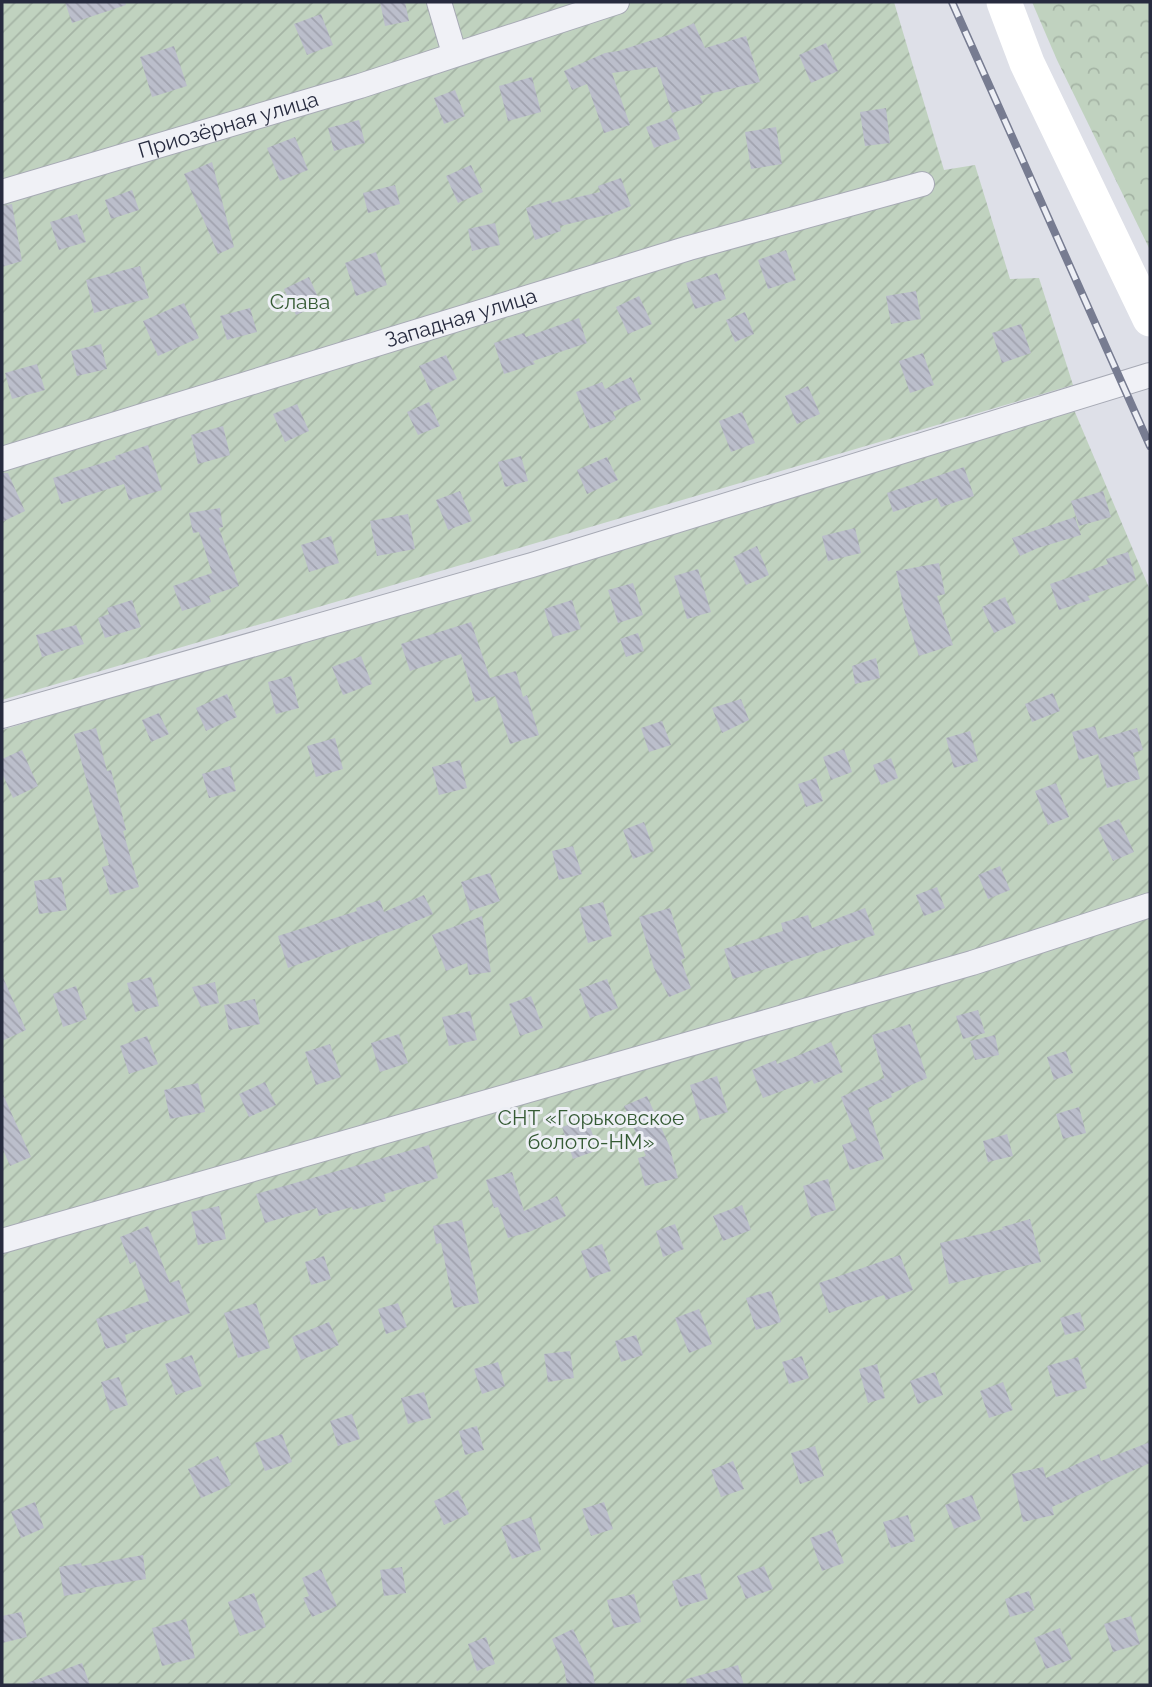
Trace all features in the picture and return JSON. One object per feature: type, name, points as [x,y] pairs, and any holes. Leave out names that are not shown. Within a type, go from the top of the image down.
[{"type":"street","points":[[439,2],[454,53]]},
{"type":"street","name":"Приозёрная улица","points":[[2,192],[360,86],[454,53],[617,2]]},
{"type":"street","points":[[1004,2],[1027,63],[1150,319]]},
{"type":"street","name":"Западная улица","points":[[2,459],[689,248],[922,184]]},
{"type":"street","points":[[2,716],[532,565],[1150,375]]},
{"type":"street","points":[[2,1241],[972,963],[1150,905]]},
{"type":"green space","name":"Слава","points":[[2,2],[894,2],[944,170],[975,165],[1010,279],[1039,278],[1073,385],[2,700]]},
{"type":"green space","points":[[1032,2],[1150,2],[1150,250],[1057,60]]},
{"type":"green space","name":"СНТ «Горьковское болото-НМ»","points":[[1072,405],[1150,590],[1150,1685],[2,1685],[2,730]]},
{"type":"building","points":[[65,2],[125,2],[126,5],[72,23]]},
{"type":"building","points":[[380,2],[405,2],[409,21],[385,26]]},
{"type":"building","points":[[321,14],[333,45],[307,55],[294,24]]},
{"type":"building","points":[[694,23],[705,48],[746,36],[760,82],[700,96],[703,103],[672,113],[657,67],[612,73],[630,125],[604,133],[587,84],[572,90],[564,71],[605,53],[668,35]]},
{"type":"building","points":[[826,43],[838,71],[811,83],[799,55]]},
{"type":"building","points":[[174,46],[187,86],[152,97],[140,57]]},
{"type":"building","points":[[532,77],[541,112],[508,121],[499,86]]},
{"type":"building","points":[[455,90],[465,116],[444,124],[434,98]]},
{"type":"building","points":[[886,108],[890,143],[865,146],[860,112]]},
{"type":"building","points":[[672,118],[680,139],[654,148],[646,127]]},
{"type":"building","points":[[359,120],[365,143],[334,151],[328,128]]},
{"type":"building","points":[[776,127],[782,164],[751,169],[745,132]]},
{"type":"building","points":[[295,137],[308,170],[280,181],[267,148]]},
{"type":"building","points":[[212,162],[234,247],[218,254],[184,174]]},
{"type":"building","points":[[471,165],[483,192],[458,203],[446,176]]},
{"type":"building","points":[[621,178],[631,206],[611,214],[560,226],[561,231],[535,240],[526,208],[551,200],[552,203],[600,192],[598,186]]},
{"type":"building","points":[[395,185],[400,204],[368,213],[363,193]]},
{"type":"building","points":[[132,190],[139,210],[111,219],[105,200]]},
{"type":"building","points":[[12,204],[22,261],[2,267],[2,206]]},
{"type":"building","points":[[77,214],[86,242],[59,250],[50,222]]},
{"type":"building","points":[[495,223],[500,245],[472,251],[468,229]]},
{"type":"building","points":[[786,250],[796,280],[768,289],[758,260]]},
{"type":"building","points":[[376,252],[387,285],[356,296],[345,263]]},
{"type":"building","points":[[140,266],[149,298],[94,313],[86,280]]},
{"type":"building","points":[[717,273],[726,299],[695,309],[686,283]]},
{"type":"building","points":[[309,277],[321,304],[296,315],[284,289]]},
{"type":"building","points":[[916,291],[921,319],[891,324],[886,296]]},
{"type":"building","points":[[639,296],[652,324],[628,334],[616,307]]},
{"type":"building","points":[[184,303],[199,338],[158,356],[143,321]]},
{"type":"building","points":[[250,308],[257,332],[227,340],[220,316]]},
{"type":"building","points":[[745,312],[754,334],[735,342],[726,320]]},
{"type":"building","points":[[579,318],[587,343],[504,374],[494,343],[524,333],[526,337]]},
{"type":"building","points":[[1021,324],[1031,353],[1002,363],[992,333]]},
{"type":"building","points":[[101,344],[107,369],[77,376],[71,351]]},
{"type":"building","points":[[923,353],[934,385],[910,393],[899,361]]},
{"type":"building","points":[[446,355],[457,379],[430,391],[419,366]]},
{"type":"building","points":[[37,364],[45,390],[12,399],[5,373]]},
{"type":"building","points":[[631,377],[641,400],[613,412],[616,419],[590,429],[576,392],[602,382],[605,389]]},
{"type":"building","points":[[808,386],[820,414],[797,424],[785,396]]},
{"type":"building","points":[[429,402],[440,426],[418,435],[407,412]]},
{"type":"building","points":[[297,404],[309,431],[285,442],[273,414]]},
{"type":"building","points":[[742,412],[755,443],[731,452],[719,421]]},
{"type":"building","points":[[223,426],[230,455],[198,464],[191,435]]},
{"type":"building","points":[[148,445],[162,490],[129,500],[124,484],[61,504],[53,478],[116,459],[115,456]]},
{"type":"building","points":[[521,456],[528,481],[505,487],[498,462]]},
{"type":"building","points":[[607,457],[618,480],[587,494],[577,470]]},
{"type":"building","points":[[964,467],[974,496],[941,507],[937,498],[893,512],[887,493]]},
{"type":"building","points":[[2,473],[8,473],[25,511],[2,522]]},
{"type":"building","points":[[460,491],[472,521],[448,530],[436,500]]},
{"type":"building","points":[[1103,491],[1111,517],[1079,526],[1071,501]]},
{"type":"building","points":[[220,508],[223,527],[219,528],[239,586],[209,596],[211,602],[182,611],[173,586],[212,573],[199,532],[193,533],[189,513]]},
{"type":"building","points":[[408,514],[415,549],[377,556],[370,521]]},
{"type":"building","points":[[1075,517],[1081,535],[1020,556],[1012,538]]},
{"type":"building","points":[[855,528],[861,553],[828,561],[822,536]]},
{"type":"building","points":[[331,536],[339,563],[309,572],[301,545]]},
{"type":"building","points":[[757,546],[769,575],[746,585],[733,557]]},
{"type":"building","points":[[1128,552],[1136,580],[1088,596],[1090,600],[1059,610],[1050,584],[1108,564],[1106,559]]},
{"type":"building","points":[[939,563],[945,594],[937,596],[953,645],[919,656],[904,609],[896,571]]},
{"type":"building","points":[[698,569],[711,612],[687,619],[674,576]]},
{"type":"building","points":[[633,583],[643,615],[618,623],[608,590]]},
{"type":"building","points":[[1005,597],[1016,623],[994,633],[982,607]]},
{"type":"building","points":[[132,600],[141,627],[105,638],[98,618],[109,614],[107,608]]},
{"type":"building","points":[[572,600],[581,629],[553,637],[544,609]]},
{"type":"building","points":[[471,622],[490,678],[516,671],[523,697],[527,695],[539,735],[510,744],[495,696],[475,702],[461,654],[410,671],[401,644]]},
{"type":"building","points":[[76,625],[84,644],[42,657],[36,635]]},
{"type":"building","points":[[638,633],[644,651],[626,657],[620,639]]},
{"type":"building","points":[[361,656],[372,684],[343,695],[332,667]]},
{"type":"building","points":[[876,658],[880,678],[855,684],[852,666]]},
{"type":"building","points":[[291,676],[299,708],[276,714],[268,682]]},
{"type":"building","points":[[1053,693],[1060,711],[1032,722],[1025,704]]},
{"type":"building","points":[[227,694],[237,717],[206,731],[196,708]]},
{"type":"building","points":[[741,699],[749,720],[722,733],[712,708]]},
{"type":"building","points":[[159,713],[169,734],[151,742],[142,720]]},
{"type":"building","points":[[662,721],[671,745],[649,752],[641,728]]},
{"type":"building","points":[[1095,726],[1099,739],[1137,728],[1143,750],[1133,753],[1140,779],[1107,788],[1098,754],[1079,760],[1072,732]]},
{"type":"building","points":[[96,728],[107,771],[111,770],[126,830],[123,831],[139,887],[110,895],[102,867],[109,865],[74,734]]},
{"type":"building","points":[[970,731],[978,761],[954,768],[946,738]]},
{"type":"building","points":[[335,738],[343,769],[316,777],[307,746]]},
{"type":"building","points":[[844,749],[852,772],[831,780],[823,757]]},
{"type":"building","points":[[22,750],[38,786],[13,798],[2,773],[2,759]]},
{"type":"building","points":[[891,758],[898,778],[881,785],[873,765]]},
{"type":"building","points":[[460,760],[467,788],[439,795],[432,767]]},
{"type":"building","points":[[230,766],[236,791],[209,798],[202,774]]},
{"type":"building","points":[[816,778],[823,801],[806,807],[798,784]]},
{"type":"building","points":[[1056,783],[1069,817],[1048,825],[1035,791]]},
{"type":"building","points":[[1119,819],[1134,852],[1113,861],[1098,828]]},
{"type":"building","points":[[644,822],[654,851],[633,859],[623,830]]},
{"type":"building","points":[[573,846],[582,874],[559,880],[552,851]]},
{"type":"building","points":[[1000,866],[1010,890],[988,899],[978,875]]},
{"type":"building","points":[[490,873],[500,901],[470,911],[461,882]]},
{"type":"building","points":[[61,877],[67,910],[39,914],[34,881]]},
{"type":"building","points":[[937,887],[945,908],[924,916],[916,895]]},
{"type":"building","points":[[424,895],[433,914],[288,968],[278,936],[357,911],[356,908],[380,900],[384,912]]},
{"type":"building","points":[[603,902],[612,936],[588,943],[579,908]]},
{"type":"building","points":[[670,908],[685,958],[681,960],[691,988],[669,997],[654,968],[639,917]]},
{"type":"building","points":[[865,908],[875,935],[733,979],[724,949],[783,931],[781,923],[808,915],[812,928]]},
{"type":"building","points":[[482,916],[491,972],[469,975],[467,963],[446,971],[432,935]]},
{"type":"building","points":[[2,975],[26,1030],[2,1041]]},
{"type":"building","points":[[151,977],[159,1006],[135,1012],[127,983]]},
{"type":"building","points":[[607,979],[618,1008],[590,1018],[579,989]]},
{"type":"building","points":[[215,982],[219,1003],[201,1007],[192,987]]},
{"type":"building","points":[[76,986],[87,1019],[63,1027],[53,994]]},
{"type":"building","points":[[531,996],[543,1028],[520,1036],[509,1004]]},
{"type":"building","points":[[255,999],[260,1024],[229,1030],[224,1005]]},
{"type":"building","points":[[978,1010],[985,1033],[963,1039],[956,1016]]},
{"type":"building","points":[[470,1011],[477,1040],[449,1046],[442,1017]]},
{"type":"building","points":[[910,1024],[927,1078],[868,1108],[884,1159],[850,1170],[842,1145],[857,1140],[841,1097],[884,1078],[886,1084],[872,1035]]},
{"type":"building","points":[[399,1034],[408,1063],[380,1072],[371,1043]]},
{"type":"building","points":[[995,1035],[999,1055],[975,1060],[970,1041]]},
{"type":"building","points":[[147,1036],[158,1064],[129,1074],[120,1046]]},
{"type":"building","points":[[831,1042],[843,1072],[814,1084],[812,1080],[763,1098],[752,1070],[776,1060],[777,1064]]},
{"type":"building","points":[[330,1044],[341,1077],[316,1085],[305,1052]]},
{"type":"building","points":[[1066,1051],[1073,1073],[1054,1080],[1047,1057]]},
{"type":"building","points":[[717,1076],[728,1112],[700,1120],[690,1085]]},
{"type":"building","points":[[265,1082],[276,1105],[249,1117],[239,1094]]},
{"type":"building","points":[[198,1083],[205,1112],[170,1119],[164,1090]]},
{"type":"building","points":[[2,1092],[31,1157],[10,1166],[2,1147]]},
{"type":"building","points":[[647,1096],[669,1145],[678,1178],[645,1186],[638,1158],[646,1156],[624,1106]]},
{"type":"building","points":[[1079,1107],[1086,1133],[1063,1139],[1056,1114]]},
{"type":"building","points":[[587,1118],[598,1150],[573,1159],[562,1127]]},
{"type":"building","points":[[1007,1134],[1013,1156],[988,1162],[983,1141]]},
{"type":"building","points":[[429,1145],[438,1178],[384,1194],[386,1201],[353,1210],[352,1207],[319,1216],[317,1208],[265,1223],[256,1194]]},
{"type":"building","points":[[512,1172],[524,1211],[557,1196],[566,1216],[508,1238],[498,1207],[494,1208],[486,1180]]},
{"type":"building","points":[[828,1179],[836,1210],[811,1217],[803,1186]]},
{"type":"building","points":[[742,1205],[751,1230],[723,1241],[713,1216]]},
{"type":"building","points":[[219,1206],[226,1239],[198,1245],[191,1212]]},
{"type":"building","points":[[1030,1219],[1041,1262],[949,1284],[940,1243],[1003,1229],[1002,1227]]},
{"type":"building","points":[[462,1220],[479,1303],[454,1308],[441,1243],[436,1244],[433,1226]]},
{"type":"building","points":[[675,1224],[684,1249],[663,1257],[656,1231]]},
{"type":"building","points":[[148,1226],[170,1283],[179,1280],[190,1313],[125,1335],[127,1342],[106,1349],[96,1319],[149,1301],[135,1261],[130,1264],[120,1237]]},
{"type":"building","points":[[602,1244],[611,1271],[590,1278],[581,1251]]},
{"type":"building","points":[[900,1255],[913,1290],[886,1300],[884,1295],[829,1313],[819,1283]]},
{"type":"building","points":[[324,1256],[331,1279],[311,1285],[305,1262]]},
{"type":"building","points":[[771,1291],[781,1322],[756,1330],[746,1298]]},
{"type":"building","points":[[256,1303],[270,1348],[238,1358],[224,1313]]},
{"type":"building","points":[[398,1303],[407,1327],[386,1334],[378,1309]]},
{"type":"building","points":[[699,1309],[712,1344],[689,1353],[675,1318]]},
{"type":"building","points":[[1080,1312],[1085,1330],[1065,1335],[1060,1318]]},
{"type":"building","points":[[329,1322],[339,1345],[301,1360],[292,1337]]},
{"type":"building","points":[[636,1335],[643,1355],[621,1362],[615,1341]]},
{"type":"building","points":[[570,1351],[574,1378],[548,1382],[544,1354]]},
{"type":"building","points":[[192,1355],[202,1386],[176,1395],[165,1364]]},
{"type":"building","points":[[802,1356],[809,1378],[789,1384],[782,1362]]},
{"type":"building","points":[[1078,1357],[1087,1388],[1056,1397],[1047,1366]]},
{"type":"building","points":[[498,1362],[505,1386],[482,1394],[474,1369]]},
{"type":"building","points":[[877,1364],[885,1398],[868,1403],[859,1369]]},
{"type":"building","points":[[935,1372],[943,1395],[918,1404],[910,1381]]},
{"type":"building","points":[[119,1377],[128,1405],[110,1411],[101,1382]]},
{"type":"building","points":[[1003,1382],[1013,1410],[989,1418],[980,1391]]},
{"type":"building","points":[[424,1392],[431,1418],[408,1424],[401,1398]]},
{"type":"building","points":[[352,1414],[360,1439],[338,1446],[330,1421]]},
{"type":"building","points":[[477,1426],[484,1450],[465,1455],[459,1431]]},
{"type":"building","points":[[282,1434],[292,1462],[265,1471],[255,1443]]},
{"type":"building","points":[[1150,1442],[1150,1463],[1052,1507],[1054,1515],[1023,1522],[1012,1474],[1043,1467],[1046,1478],[1099,1454],[1101,1461]]},
{"type":"building","points":[[815,1446],[824,1476],[800,1484],[791,1453]]},
{"type":"building","points":[[218,1456],[231,1485],[201,1498],[188,1469]]},
{"type":"building","points":[[733,1461],[744,1489],[721,1497],[711,1470]]},
{"type":"building","points":[[458,1490],[469,1514],[444,1525],[434,1501]]},
{"type":"building","points":[[972,1495],[981,1519],[954,1529],[945,1505]]},
{"type":"building","points":[[35,1502],[44,1528],[21,1538],[11,1512]]},
{"type":"building","points":[[604,1502],[613,1529],[591,1536],[582,1509]]},
{"type":"building","points":[[908,1515],[915,1541],[891,1548],[883,1522]]},
{"type":"building","points":[[531,1517],[541,1550],[512,1559],[501,1527]]},
{"type":"building","points":[[832,1530],[844,1563],[822,1571],[810,1538]]},
{"type":"building","points":[[143,1555],[146,1579],[85,1589],[86,1592],[64,1596],[59,1567],[81,1563],[82,1566]]},
{"type":"building","points":[[764,1566],[773,1589],[746,1599],[737,1576]]},
{"type":"building","points":[[402,1567],[406,1593],[384,1596],[380,1570]]},
{"type":"building","points":[[321,1569],[337,1606],[312,1617],[303,1598],[309,1596],[302,1578]]},
{"type":"building","points":[[700,1573],[708,1599],[680,1607],[672,1581]]},
{"type":"building","points":[[1029,1591],[1035,1610],[1010,1617],[1005,1599]]},
{"type":"building","points":[[254,1593],[266,1627],[240,1636],[228,1602]]},
{"type":"building","points":[[634,1594],[641,1622],[614,1628],[607,1600]]},
{"type":"building","points":[[21,1612],[27,1637],[2,1643],[2,1616]]},
{"type":"building","points":[[1131,1616],[1140,1644],[1113,1652],[1104,1624]]},
{"type":"building","points":[[186,1619],[195,1658],[162,1666],[152,1628]]},
{"type":"building","points":[[1060,1628],[1072,1659],[1046,1669],[1034,1638]]},
{"type":"building","points":[[573,1629],[593,1673],[595,1685],[567,1685],[564,1667],[552,1639]]},
{"type":"building","points":[[486,1637],[495,1664],[477,1671],[468,1644]]},
{"type":"building","points":[[82,1663],[90,1685],[27,1685],[27,1683]]},
{"type":"building","points":[[738,1665],[744,1685],[687,1685],[686,1679]]},
{"type":"railway","points":[[952,2],[1150,446]]}]
